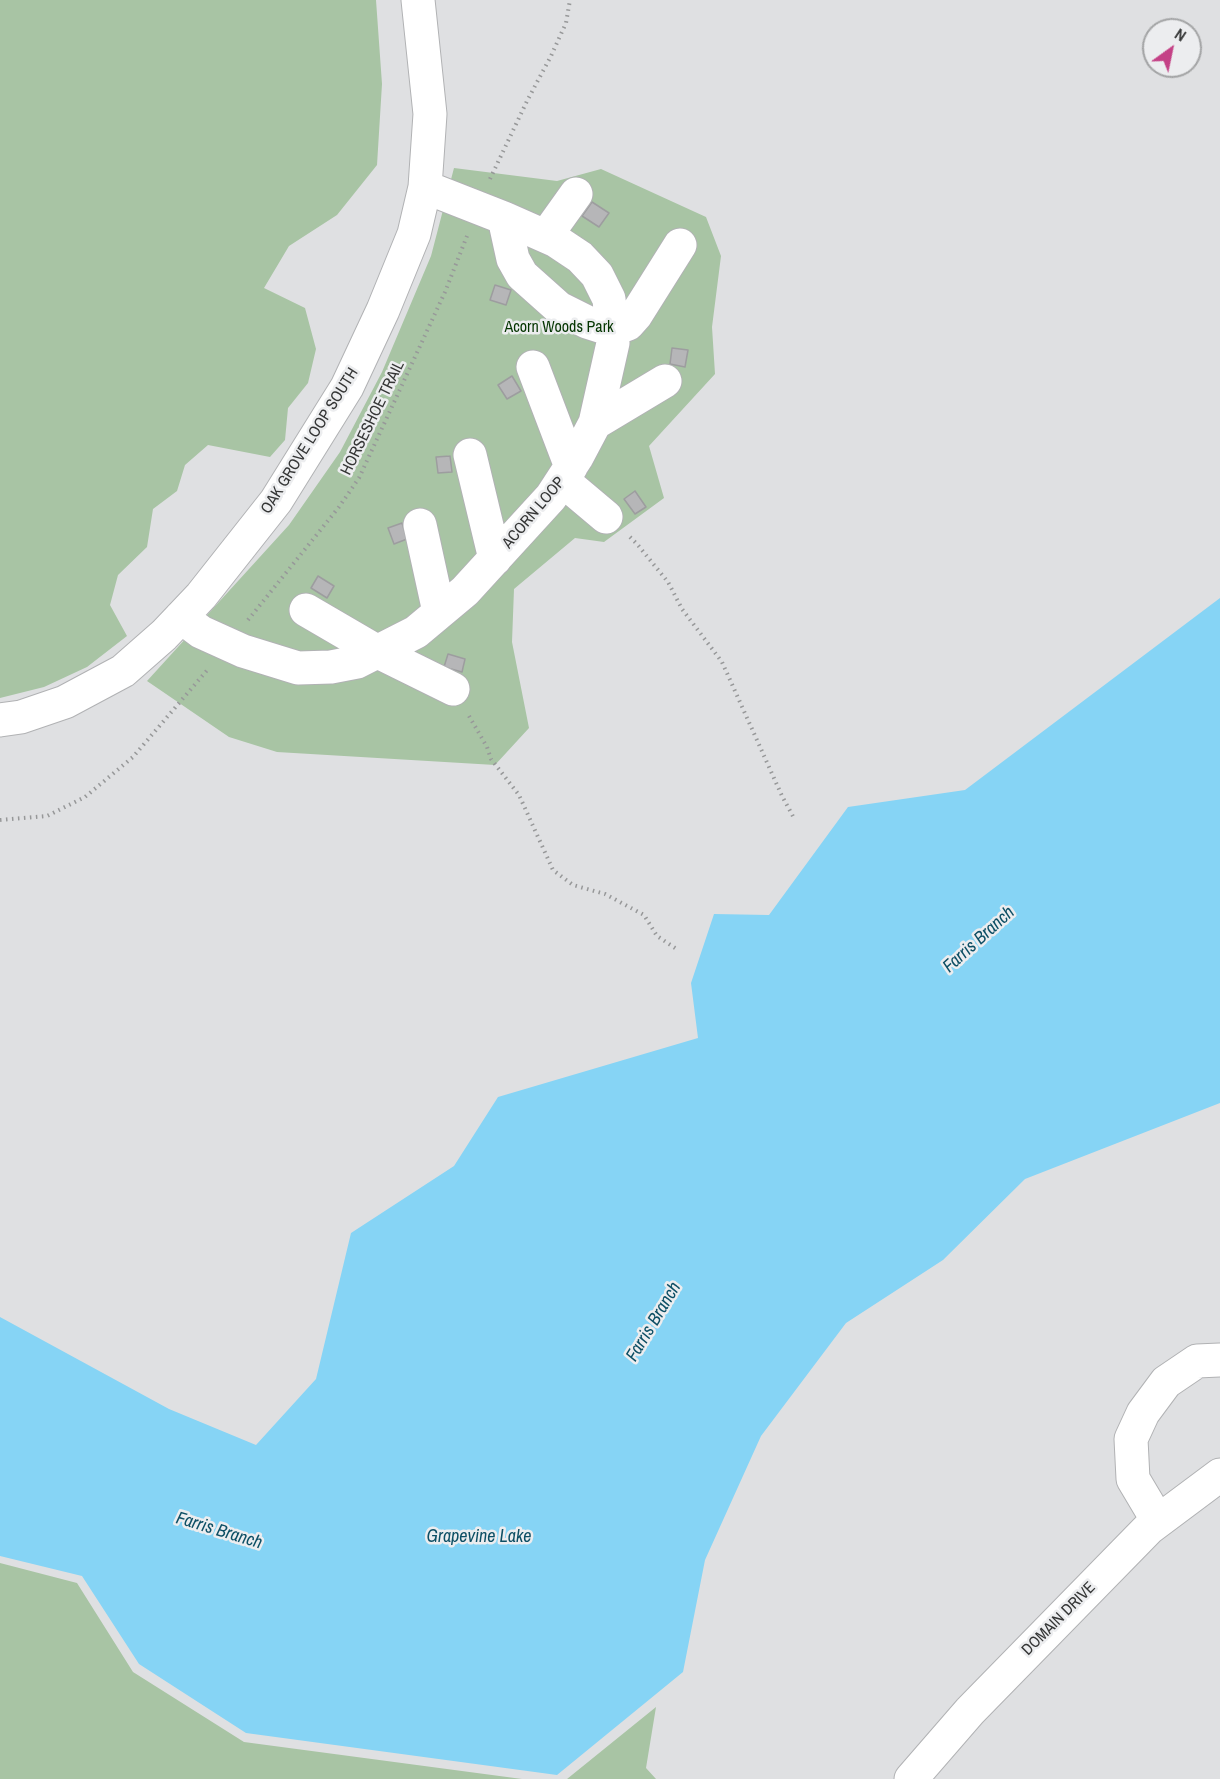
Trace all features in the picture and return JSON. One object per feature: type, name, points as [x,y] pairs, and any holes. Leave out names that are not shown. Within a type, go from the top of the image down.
[{"type":"street","name":"OAK GROVE LOOP SOUTH","points":[[0,720],[21,717],[65,702],[123,671],[164,635],[201,596],[276,501],[347,387],[383,310],[414,234],[424,188],[430,114],[418,0]]},
{"type":"street","name":"ACORN LOOP","points":[[181,617],[201,632],[298,668],[331,667],[357,662],[416,632],[465,591],[551,497],[595,423],[613,343],[609,299],[597,275],[580,257],[556,241],[424,188]]},
{"type":"street","points":[[546,236],[576,194]]},
{"type":"street","points":[[491,213],[522,275],[559,308],[586,322],[612,330],[628,324],[636,315],[680,245]]},
{"type":"street","points":[[533,367],[566,473],[606,517]]},
{"type":"street","points":[[595,423],[665,381]]},
{"type":"street","points":[[470,455],[495,559]]},
{"type":"street","points":[[420,525],[440,612]]},
{"type":"street","points":[[306,610],[378,652],[453,689]]},
{"type":"street","points":[[1158,1521],[1133,1479],[1131,1439],[1143,1413],[1166,1382],[1197,1361],[1220,1360]]},
{"type":"street","name":"DOMAIN DRIVE","points":[[911,1779],[1014,1664],[1141,1536],[1220,1475]]},
{"type":"path","name":"HORSESHOE TRAIL","points":[[0,820],[47,816],[85,797],[133,757],[164,723],[339,507],[359,478],[445,292],[491,213],[503,150],[559,40],[566,23],[570,0]]},
{"type":"path","points":[[606,517],[637,544],[662,574],[682,609],[722,662],[795,820]]},
{"type":"path","points":[[453,689],[487,747],[491,759],[519,795],[553,870],[573,885],[605,894],[644,915],[657,936],[678,950]]},
{"type":"green space","points":[[0,0],[376,0],[382,84],[377,165],[337,215],[289,246],[264,288],[305,308],[316,349],[308,383],[288,408],[285,440],[270,457],[208,445],[185,465],[177,491],[153,509],[147,547],[118,575],[110,605],[127,636],[87,667],[44,687],[0,698]]},
{"type":"green space","name":"Acorn Woods Park","points":[[454,168],[557,181],[601,169],[706,217],[721,256],[712,327],[715,374],[649,446],[664,498],[604,542],[575,538],[514,589],[512,642],[529,728],[495,765],[277,752],[229,737],[147,681],[289,525],[340,452],[382,372],[431,256]]},
{"type":"green space","points":[[0,1563],[77,1583],[133,1672],[244,1742],[522,1779],[0,1779]]},
{"type":"green space","points":[[656,1707],[646,1768],[656,1779],[567,1779]]},
{"type":"water","name":"Grapevine Lake","points":[[1220,598],[1220,1103],[1025,1179],[943,1260],[846,1323],[761,1436],[705,1560],[683,1672],[557,1775],[246,1733],[139,1664],[82,1576],[0,1556],[0,1317],[169,1409],[256,1445],[316,1379],[351,1233],[454,1166],[498,1097],[698,1038],[691,983],[714,914],[769,915],[848,807],[965,790]]},
{"type":"building","points":[[592,202],[609,213],[599,227],[582,216]]},
{"type":"building","points":[[495,285],[511,290],[506,305],[490,300]]},
{"type":"building","points":[[672,348],[688,350],[685,367],[670,364]]},
{"type":"building","points":[[512,376],[521,391],[507,399],[498,385]]},
{"type":"building","points":[[450,456],[452,472],[438,473],[436,457]]},
{"type":"building","points":[[635,491],[646,507],[635,514],[624,499]]},
{"type":"building","points":[[402,523],[407,539],[394,544],[388,528]]},
{"type":"building","points":[[318,576],[334,586],[327,598],[311,588]]},
{"type":"building","points":[[448,654],[465,659],[462,672],[444,667]]},
{"type":"water label","name":"Farris Branch","points":[[979,940]]},
{"type":"water label","name":"Farris Branch","points":[[654,1322]]},
{"type":"water label","name":"Farris Branch","points":[[219,1531]]}]
